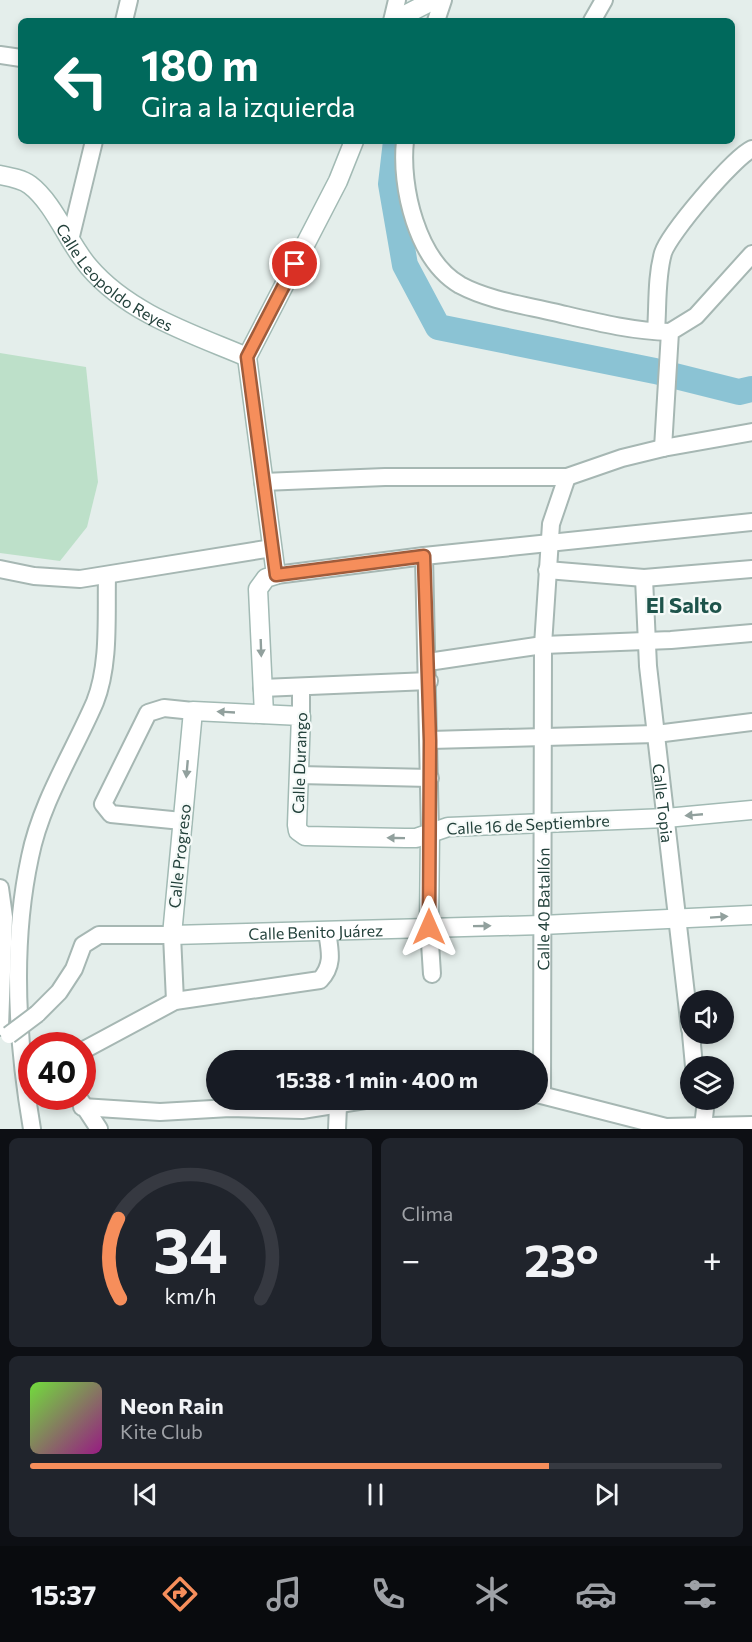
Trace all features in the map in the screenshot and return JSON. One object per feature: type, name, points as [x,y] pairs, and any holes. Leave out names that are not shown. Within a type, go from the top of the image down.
[{"type":"street","points":[[125,18],[129,0]]},
{"type":"street","points":[[397,14],[436,0],[436,18]]},
{"type":"street","points":[[594,18],[604,0]]},
{"type":"street","points":[[0,55],[18,58]]},
{"type":"street","points":[[70,240],[93,144]]},
{"type":"street","points":[[276,575],[247,357],[338,181],[353,144]]},
{"type":"street","points":[[405,144],[406,181],[411,212],[423,243],[440,267],[459,284],[493,297],[665,337],[696,316],[752,254]]},
{"type":"street","points":[[663,448],[664,250],[680,226],[735,161],[752,149]]},
{"type":"street","name":"Calle Leopoldo Reyes","points":[[0,175],[29,184],[39,194],[89,267],[126,299],[181,329],[247,357]]},
{"type":"street","points":[[263,482],[385,477],[567,477],[622,458],[663,448],[752,432]]},
{"type":"street","name":"Calle 40 Batallón","points":[[540,1050],[543,645],[549,543],[556,503],[567,477]]},
{"type":"street","points":[[264,714],[258,589],[266,578],[424,556],[752,522]]},
{"type":"street","points":[[0,569],[34,576],[80,579],[272,548]]},
{"type":"street","points":[[424,556],[429,681],[429,927],[432,974]]},
{"type":"street","points":[[547,570],[644,578],[752,569]]},
{"type":"street","points":[[32,1129],[23,1071],[20,1004],[21,920],[30,856],[55,786],[95,701],[105,654],[107,576]]},
{"type":"street","name":"Calle Topia","points":[[644,578],[646,641],[685,990]]},
{"type":"street","points":[[428,662],[543,645],[646,641],[752,633]]},
{"type":"street","points":[[262,688],[429,681]]},
{"type":"street","name":"Calle Durango","points":[[301,687],[297,825],[298,831],[305,836]]},
{"type":"street","points":[[182,821],[111,814],[106,811],[105,798],[142,720],[156,709],[301,716]]},
{"type":"street","name":"Calle Progreso","points":[[175,1001],[172,935],[193,711]]},
{"type":"street","points":[[430,741],[656,734],[752,722]]},
{"type":"street","points":[[299,775],[430,778]]},
{"type":"street","name":"Calle 16 de Septiembre","points":[[305,836],[405,838],[448,826],[666,818],[752,810]]},
{"type":"street","points":[[0,888],[4,916],[3,1035]]},
{"type":"street","name":"Calle Benito Juárez","points":[[3,1035],[37,1014],[59,992],[74,969],[83,945],[99,935],[327,932],[676,920],[752,915]]},
{"type":"street","points":[[96,1043],[175,1001],[320,980],[328,971],[331,961],[327,932]]},
{"type":"street","points":[[548,1096],[666,1128],[752,1125]]},
{"type":"street","points":[[96,1104],[160,1112],[206,1109]]},
{"type":"street","points":[[86,1110],[99,1129]]},
{"type":"street","points":[[337,1129],[338,1110]]},
{"type":"street","points":[[703,1127],[705,1110]]},
{"type":"green space","points":[[0,353],[86,367],[98,482],[87,527],[60,561],[0,553]]},
{"type":"waterway","points":[[396,144],[391,184],[405,265],[438,327],[655,371],[739,392],[752,389]]},
{"type":"district","name":"El Salto","points":[[684,604]]},
{"type":"route","points":[[295,264],[247,357],[249,386],[276,575],[424,556],[430,741],[429,927]]}]
